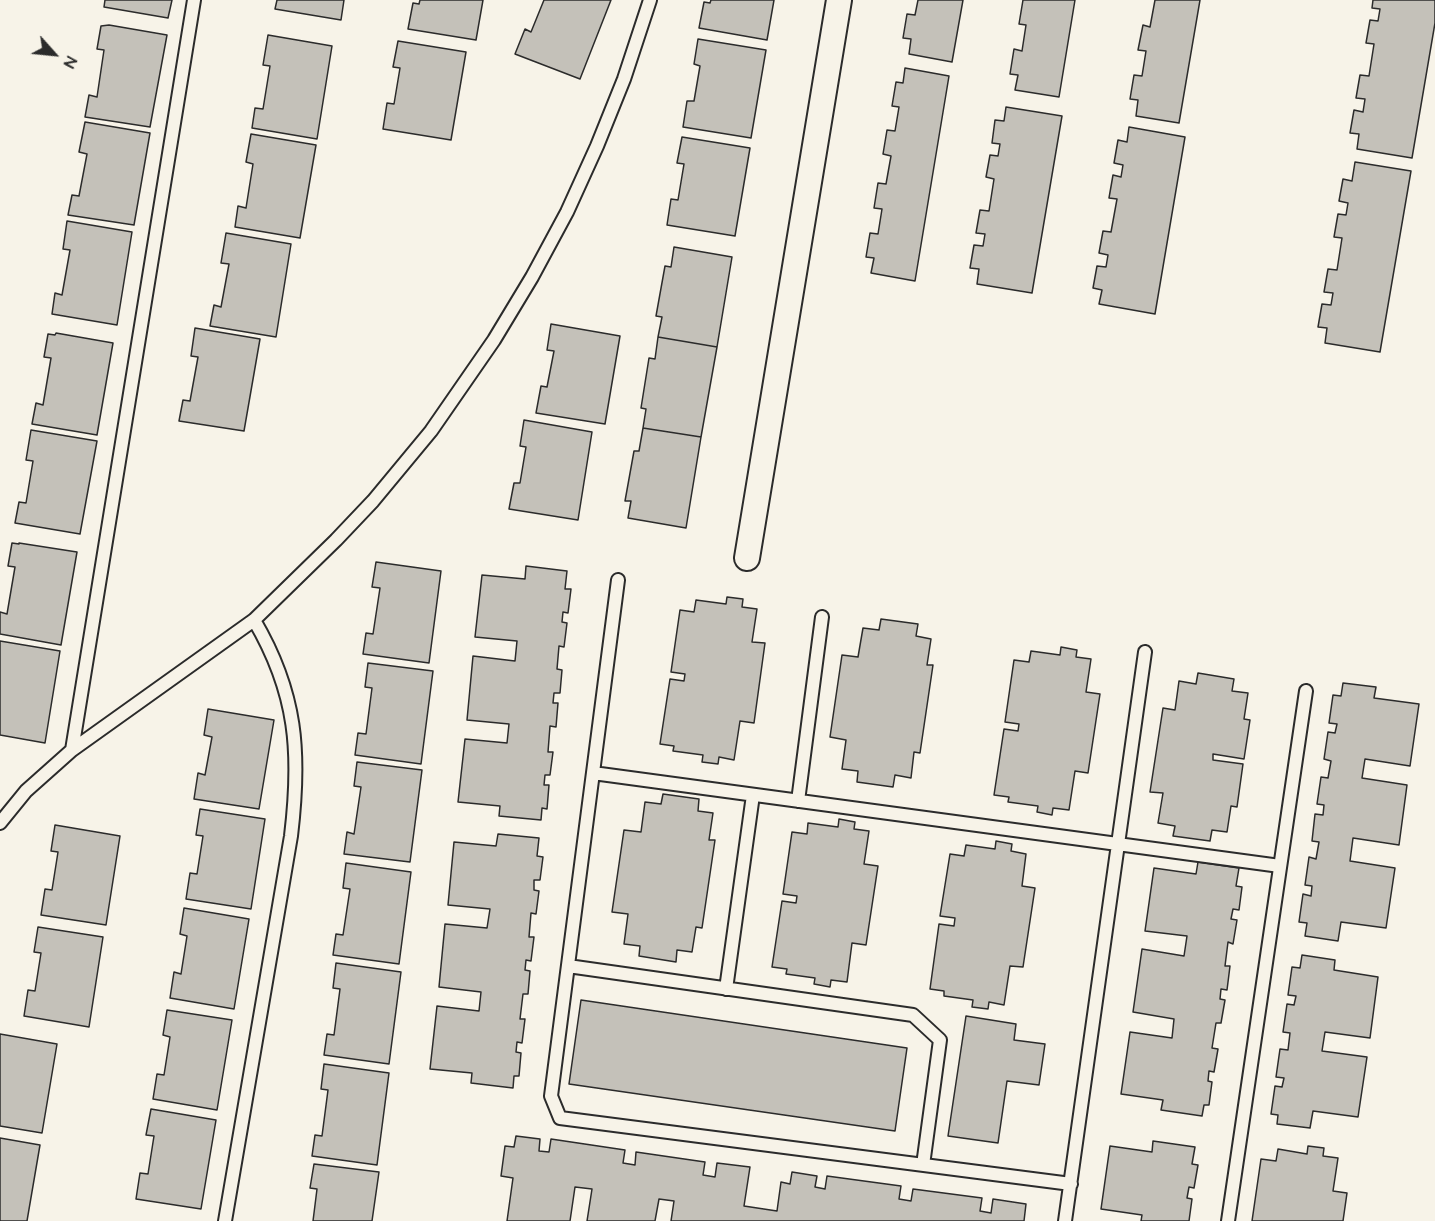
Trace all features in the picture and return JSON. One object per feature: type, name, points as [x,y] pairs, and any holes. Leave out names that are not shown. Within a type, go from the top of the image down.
[{"type":"street","points":[[747,558],[839,0]]},
{"type":"lane","points":[[72,750],[194,0]]},
{"type":"lane","points":[[0,823],[26,791],[72,750],[254,620],[373,501],[431,431],[494,340],[567,212],[624,80],[650,0]]},
{"type":"lane","points":[[618,580],[551,1096],[560,1118],[1071,1184]]},
{"type":"lane","points":[[798,801],[822,617]]},
{"type":"lane","points":[[225,1221],[296,800],[294,728],[289,702],[282,676],[270,647],[254,620]]},
{"type":"lane","points":[[1065,1221],[1145,652]]},
{"type":"lane","points":[[1228,1221],[1306,691]]},
{"type":"lane","points":[[593,774],[1280,866]]},
{"type":"lane","points":[[726,988],[753,795]]},
{"type":"lane","points":[[568,966],[913,1015],[940,1040],[923,1165]]},
{"type":"building","points":[[105,0],[172,0],[168,18],[104,7]]},
{"type":"building","points":[[277,0],[344,0],[341,20],[275,9]]},
{"type":"building","points":[[420,0],[483,0],[476,40],[408,29],[413,3],[419,4]]},
{"type":"building","points":[[544,0],[611,0],[580,79],[515,54],[525,29],[531,32]]},
{"type":"building","points":[[711,0],[774,0],[767,40],[699,28],[704,2],[710,3]]},
{"type":"building","points":[[918,0],[963,0],[952,62],[909,54],[911,39],[903,38],[907,14],[915,15]]},
{"type":"building","points":[[1023,0],[1075,0],[1059,97],[1015,90],[1018,75],[1010,74],[1014,49],[1022,51],[1026,25],[1019,24]]},
{"type":"building","points":[[1155,0],[1200,0],[1179,123],[1136,116],[1138,100],[1130,99],[1134,75],[1142,76],[1146,51],[1138,50],[1143,25],[1150,27]]},
{"type":"building","points":[[1373,0],[1435,0],[1435,23],[1412,158],[1357,149],[1359,134],[1350,133],[1354,110],[1363,112],[1365,99],[1356,98],[1360,75],[1369,76],[1374,44],[1366,43],[1370,20],[1378,21],[1380,9],[1372,8]]},
{"type":"building","points":[[109,25],[167,35],[150,127],[85,117],[89,95],[97,97],[104,50],[97,49],[101,26]]},
{"type":"building","points":[[268,35],[332,46],[317,139],[252,128],[255,108],[263,109],[270,66],[263,65]]},
{"type":"building","points":[[698,39],[766,50],[751,138],[683,127],[687,101],[694,101],[700,66],[694,64]]},
{"type":"building","points":[[398,41],[466,52],[451,140],[383,129],[387,103],[394,104],[400,68],[393,67]]},
{"type":"building","points":[[905,68],[949,76],[915,281],[871,273],[874,258],[866,257],[870,233],[878,234],[882,209],[874,208],[878,183],[886,184],[891,156],[883,154],[887,130],[895,131],[899,107],[892,106],[896,82],[903,83]]},
{"type":"building","points":[[1006,107],[1062,116],[1032,293],[977,284],[979,269],[970,268],[974,245],[983,246],[985,234],[976,233],[980,210],[989,211],[994,179],[986,177],[990,155],[998,156],[1000,144],[992,143],[995,120],[1004,121]]},
{"type":"building","points":[[85,122],[150,133],[134,225],[68,215],[72,195],[79,196],[87,154],[79,152]]},
{"type":"building","points":[[1129,127],[1185,137],[1155,314],[1099,304],[1102,290],[1093,288],[1097,266],[1106,267],[1108,255],[1099,253],[1103,231],[1111,232],[1117,199],[1109,198],[1113,175],[1121,177],[1123,165],[1114,163],[1118,140],[1127,142]]},
{"type":"building","points":[[251,134],[316,145],[300,238],[235,227],[238,206],[246,208],[253,164],[246,162]]},
{"type":"building","points":[[682,137],[750,148],[735,236],[667,225],[671,199],[678,200],[684,164],[677,163]]},
{"type":"building","points":[[1355,162],[1411,171],[1380,352],[1325,343],[1327,328],[1318,327],[1322,304],[1331,305],[1333,293],[1324,292],[1328,269],[1337,270],[1342,238],[1334,237],[1338,214],[1346,215],[1348,203],[1339,201],[1343,179],[1352,181]]},
{"type":"building","points":[[67,221],[132,232],[117,325],[52,314],[55,293],[62,295],[70,250],[63,249]]},
{"type":"building","points":[[226,233],[291,244],[276,337],[210,326],[214,305],[221,307],[229,264],[221,263]]},
{"type":"building","points":[[674,247],[732,257],[717,347],[658,337],[662,317],[656,316],[665,266],[671,267]]},
{"type":"building","points":[[551,324],[620,336],[605,424],[536,413],[541,386],[547,387],[554,351],[547,350]]},
{"type":"building","points":[[195,328],[260,339],[244,431],[179,421],[183,400],[190,401],[198,357],[191,356]]},
{"type":"building","points":[[56,333],[113,343],[97,435],[32,424],[36,403],[43,405],[51,358],[44,357],[48,334],[55,335]]},
{"type":"building","points":[[658,337],[717,347],[701,437],[643,428],[646,409],[641,408],[649,358],[655,359]]},
{"type":"building","points":[[524,420],[592,432],[578,520],[509,509],[514,483],[520,483],[526,447],[520,446]]},
{"type":"building","points":[[643,428],[701,437],[686,528],[628,518],[631,501],[625,501],[634,451],[639,451]]},
{"type":"building","points":[[31,430],[97,441],[80,534],[15,523],[19,502],[26,503],[33,461],[26,460]]},
{"type":"building","points":[[12,543],[77,552],[61,645],[0,634],[0,612],[7,614],[15,567],[8,566]]},
{"type":"building","points":[[376,562],[441,571],[429,663],[363,654],[366,633],[373,634],[380,588],[372,587]]},
{"type":"building","points":[[526,566],[567,571],[565,589],[571,589],[568,613],[563,612],[562,622],[567,623],[564,647],[559,646],[557,669],[562,670],[560,693],[554,693],[553,703],[558,703],[556,727],[550,726],[548,752],[553,752],[550,775],[545,775],[544,785],[549,785],[547,809],[542,808],[541,820],[499,816],[500,806],[458,802],[465,739],[507,743],[509,724],[467,720],[473,656],[515,661],[517,641],[475,637],[482,575],[525,579]]},
{"type":"building","points":[[727,597],[743,599],[742,607],[757,609],[752,642],[765,643],[754,723],[740,721],[734,760],[719,757],[718,764],[702,762],[703,755],[673,751],[674,746],[660,744],[670,679],[684,681],[685,674],[671,672],[680,610],[694,612],[696,600],[726,604]]},
{"type":"building","points":[[881,619],[918,624],[916,636],[931,639],[927,665],[933,665],[920,753],[914,752],[911,778],[895,775],[893,787],[857,782],[858,771],[842,769],[846,740],[830,737],[842,655],[858,657],[863,628],[879,630]]},
{"type":"building","points":[[0,641],[60,651],[45,743],[0,735]]},
{"type":"building","points":[[1061,647],[1077,650],[1076,657],[1091,659],[1086,692],[1100,694],[1088,773],[1075,771],[1069,810],[1053,808],[1052,815],[1037,812],[1038,806],[1008,802],[1009,797],[994,795],[1004,729],[1018,731],[1019,724],[1005,722],[1014,660],[1029,662],[1031,651],[1060,655]]},
{"type":"building","points":[[368,663],[433,671],[421,764],[355,755],[358,733],[366,734],[372,688],[365,687]]},
{"type":"building","points":[[1198,673],[1234,679],[1232,691],[1248,693],[1244,719],[1250,720],[1244,759],[1213,754],[1213,760],[1243,764],[1237,807],[1231,806],[1227,832],[1212,830],[1210,841],[1173,836],[1175,826],[1158,823],[1163,793],[1150,792],[1163,708],[1175,710],[1179,681],[1196,684]]},
{"type":"building","points":[[1343,683],[1376,687],[1374,698],[1419,704],[1410,766],[1365,759],[1362,778],[1407,785],[1399,845],[1353,838],[1350,861],[1395,868],[1386,928],[1341,922],[1338,941],[1305,936],[1307,923],[1299,922],[1303,894],[1311,896],[1312,886],[1305,885],[1309,857],[1316,859],[1319,842],[1312,841],[1315,814],[1323,815],[1324,805],[1317,804],[1321,777],[1328,778],[1331,761],[1324,759],[1328,732],[1335,733],[1337,724],[1329,723],[1333,695],[1341,696]]},
{"type":"building","points":[[208,709],[274,720],[259,809],[194,799],[198,773],[205,775],[212,737],[204,735]]},
{"type":"building","points":[[357,762],[422,770],[410,862],[344,854],[347,832],[354,834],[361,787],[354,786]]},
{"type":"building","points":[[663,794],[699,799],[698,811],[713,813],[709,840],[715,840],[702,928],[696,927],[692,952],[677,950],[676,962],[639,956],[640,946],[624,944],[628,914],[612,912],[624,830],[641,832],[645,802],[661,804]]},
{"type":"building","points":[[200,809],[265,819],[251,909],[186,899],[190,873],[197,874],[203,836],[196,835]]},
{"type":"building","points":[[839,819],[855,822],[854,829],[869,831],[864,864],[878,866],[866,945],[852,943],[847,982],[831,980],[830,987],[814,984],[815,978],[786,974],[787,969],[772,967],[782,901],[796,903],[797,896],[783,894],[792,832],[807,834],[808,823],[838,827]]},
{"type":"building","points":[[55,825],[120,836],[106,925],[41,915],[45,889],[52,890],[58,852],[51,851]]},
{"type":"building","points":[[498,834],[539,838],[537,856],[543,857],[540,880],[534,880],[534,890],[539,891],[536,914],[531,913],[529,937],[534,937],[531,961],[526,960],[525,970],[530,971],[528,994],[523,994],[520,1019],[525,1019],[522,1043],[517,1042],[516,1052],[521,1053],[519,1076],[514,1076],[513,1088],[471,1083],[472,1073],[430,1069],[437,1006],[479,1011],[481,992],[439,987],[445,924],[487,928],[490,909],[448,905],[454,842],[496,846]]},
{"type":"building","points":[[996,841],[1012,844],[1011,851],[1026,854],[1022,886],[1035,888],[1023,967],[1010,966],[1004,1005],[989,1002],[988,1009],[972,1007],[973,1000],[944,996],[944,991],[930,989],[939,924],[954,926],[955,918],[940,916],[950,854],[964,856],[966,845],[995,849]]},
{"type":"building","points":[[1198,862],[1239,868],[1236,886],[1242,887],[1239,910],[1233,909],[1231,919],[1237,920],[1233,944],[1228,942],[1225,966],[1230,966],[1227,990],[1221,989],[1220,999],[1225,1000],[1221,1023],[1216,1023],[1212,1048],[1218,1049],[1214,1072],[1209,1071],[1208,1081],[1212,1082],[1209,1105],[1204,1105],[1202,1116],[1161,1110],[1163,1100],[1121,1094],[1130,1032],[1172,1038],[1174,1019],[1133,1012],[1142,949],[1184,956],[1187,936],[1145,931],[1154,868],[1196,874]]},
{"type":"building","points":[[346,863],[411,872],[399,964],[333,955],[336,934],[343,935],[350,889],[343,888]]},
{"type":"building","points":[[184,908],[249,919],[234,1009],[170,998],[174,972],[181,974],[187,936],[180,934]]},
{"type":"building","points":[[38,927],[103,937],[89,1027],[24,1016],[28,990],[35,991],[41,953],[34,952]]},
{"type":"building","points":[[1302,955],[1335,960],[1334,970],[1378,977],[1370,1038],[1325,1032],[1322,1051],[1367,1057],[1358,1117],[1313,1111],[1310,1128],[1277,1124],[1278,1115],[1271,1114],[1275,1086],[1282,1087],[1284,1078],[1276,1077],[1280,1049],[1288,1050],[1290,1033],[1283,1032],[1287,1004],[1294,1005],[1296,996],[1288,995],[1292,967],[1300,968]]},
{"type":"building","points":[[336,963],[401,972],[389,1064],[324,1055],[327,1034],[334,1035],[340,989],[333,988]]},
{"type":"building","points":[[581,1000],[907,1048],[895,1131],[569,1084]]},
{"type":"building","points":[[167,1010],[232,1020],[217,1110],[153,1099],[157,1074],[164,1075],[170,1037],[163,1035]]},
{"type":"building","points":[[966,1016],[1016,1024],[1014,1040],[1045,1044],[1039,1085],[1007,1081],[998,1143],[948,1136]]},
{"type":"building","points":[[0,1034],[57,1044],[42,1133],[0,1126]]},
{"type":"building","points":[[324,1064],[389,1073],[377,1165],[312,1156],[315,1135],[322,1136],[328,1090],[321,1089]]},
{"type":"building","points":[[151,1109],[216,1120],[201,1209],[136,1199],[140,1173],[148,1174],[154,1136],[146,1135]]},
{"type":"building","points":[[516,1136],[540,1139],[539,1151],[549,1152],[551,1139],[625,1150],[623,1163],[635,1165],[636,1152],[705,1162],[703,1175],[715,1177],[717,1163],[750,1167],[744,1206],[777,1211],[781,1182],[790,1184],[792,1172],[817,1176],[815,1187],[825,1189],[827,1176],[901,1186],[899,1199],[911,1201],[913,1189],[982,1198],[980,1211],[991,1213],[993,1199],[1026,1204],[1024,1221],[671,1221],[674,1201],[659,1199],[655,1221],[587,1221],[592,1189],[575,1187],[570,1221],[507,1221],[513,1178],[501,1176],[505,1146],[514,1147]]},
{"type":"building","points":[[0,1138],[40,1145],[27,1221],[0,1221]]},
{"type":"building","points":[[1153,1141],[1195,1147],[1192,1164],[1198,1165],[1194,1188],[1189,1187],[1187,1198],[1192,1199],[1189,1221],[1141,1221],[1142,1215],[1101,1209],[1110,1146],[1152,1152]]},
{"type":"building","points":[[1308,1146],[1324,1148],[1323,1156],[1338,1158],[1333,1191],[1347,1193],[1343,1221],[1252,1221],[1261,1159],[1276,1161],[1278,1149],[1307,1154]]},
{"type":"building","points":[[314,1164],[379,1172],[372,1221],[313,1221],[317,1189],[310,1188]]}]
